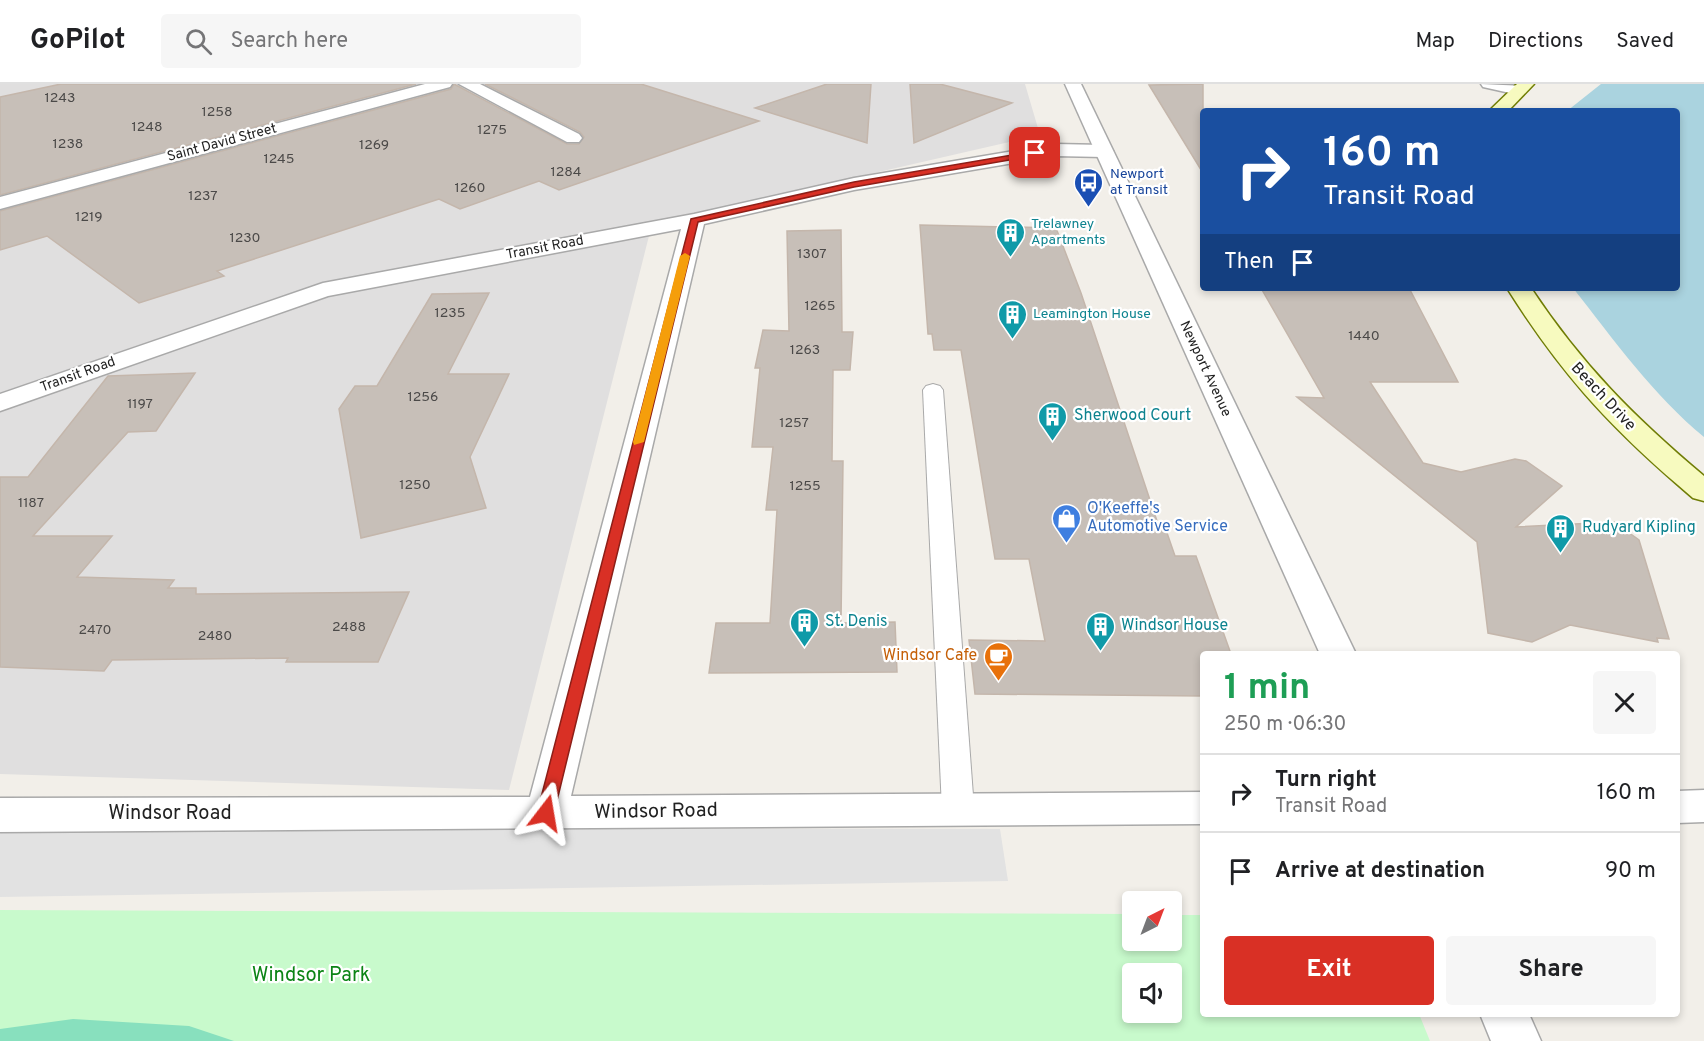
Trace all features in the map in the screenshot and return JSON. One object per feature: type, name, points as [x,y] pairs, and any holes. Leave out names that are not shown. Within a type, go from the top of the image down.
[{"type":"main road","points":[[1501,108],[1523,87]]},
{"type":"main road","name":"Beach Drive","points":[[1521,291],[1555,342],[1583,378],[1627,424],[1704,492]]},
{"type":"street","name":"Saint David Street","points":[[0,203],[444,84]]},
{"type":"street","points":[[467,84],[573,138]]},
{"type":"street","name":"Newport Avenue","points":[[1073,84],[1337,651]]},
{"type":"street","points":[[1489,84],[1523,87]]},
{"type":"street","name":"Transit Road","points":[[0,403],[323,290],[694,220],[854,184],[1055,150],[1104,151]]},
{"type":"street","points":[[546,813],[694,220]]},
{"type":"street","name":"Windsor Road","points":[[0,815],[546,813],[958,809],[1027,806],[1200,808]]},
{"type":"street","points":[[1680,807],[1704,806]]},
{"type":"street","points":[[1505,1017],[1516,1041]]},
{"type":"lane","points":[[933,390],[958,809]]},
{"type":"shaded area","points":[[0,84],[1025,84],[1040,135],[652,224],[509,790],[0,774]]},
{"type":"shaded area","points":[[0,827],[1000,829],[1008,881],[0,897]]},
{"type":"green space","name":"Windsor Park","points":[[0,910],[1122,914],[1122,951],[1182,951],[1182,915],[1200,915],[1200,1017],[1420,1017],[1430,1041],[0,1041]]},
{"type":"green space","points":[[73,1019],[189,1026],[234,1041],[0,1041],[0,1029]]},
{"type":"water","points":[[1601,84],[1704,84],[1704,437],[1685,421],[1651,385],[1575,291],[1680,291],[1680,108],[1571,108]]},
{"type":"building","points":[[61,84],[416,84],[0,195],[0,97]]},
{"type":"building","points":[[454,84],[567,144],[579,144],[584,137],[580,132],[485,84],[641,84],[759,121],[559,190],[539,181],[460,209],[439,199],[217,271],[224,276],[139,303],[47,236],[0,250],[0,211],[451,89]]},
{"type":"building","points":[[827,84],[871,84],[867,143],[755,108]]},
{"type":"building","points":[[910,84],[940,84],[1012,103],[914,143]]},
{"type":"building","points":[[1203,84],[1203,108],[1200,108],[1200,168],[1149,85]]},
{"type":"building","points":[[920,225],[1056,228],[1081,293],[1160,530],[1166,530],[1175,556],[1196,556],[1230,651],[1200,651],[1200,696],[975,694],[969,640],[1045,641],[1029,559],[995,559],[961,350],[934,350],[932,334],[928,334]]},
{"type":"building","points":[[841,230],[842,332],[853,332],[850,370],[833,370],[832,461],[843,461],[841,623],[895,622],[897,672],[709,673],[716,623],[770,623],[777,510],[766,510],[773,447],[752,447],[760,368],[755,368],[763,330],[789,331],[787,231]]},
{"type":"building","points":[[1263,291],[1411,291],[1458,382],[1370,382],[1423,463],[1461,472],[1515,459],[1526,461],[1562,486],[1516,527],[1614,522],[1639,540],[1669,639],[1657,638],[1658,642],[1570,625],[1532,642],[1488,633],[1477,542],[1297,397],[1324,398]]},
{"type":"building","points":[[489,293],[448,374],[509,374],[470,457],[486,508],[361,538],[339,409],[355,386],[377,386],[432,294]]},
{"type":"building","points":[[195,373],[156,431],[128,432],[33,536],[112,536],[77,577],[174,580],[168,588],[196,588],[196,594],[409,592],[378,662],[286,662],[288,658],[112,660],[104,671],[0,667],[0,477],[28,477],[108,376]]},
{"type":"slow traffic","points":[[638,442],[685,256]]},
{"type":"place","name":"Newport at Transit","points":[[1089,208]]},
{"type":"place","name":"Trelawney Apartments","points":[[1010,258]]},
{"type":"place","name":"Leamington House","points":[[1012,340]]},
{"type":"place","name":"Sherwood Court","points":[[1053,442]]},
{"type":"place","name":"O'Keeffe's Automotive Service","points":[[1066,544]]},
{"type":"place","name":"Rudyard Kipling","points":[[1561,554]]},
{"type":"place","name":"St. Denis","points":[[804,648]]},
{"type":"place","name":"Windsor House","points":[[1100,652]]},
{"type":"place","name":"Windsor Cafe","points":[[998,682]]},
{"type":"route","points":[[546,813],[694,220],[854,184],[1035,153]]}]
